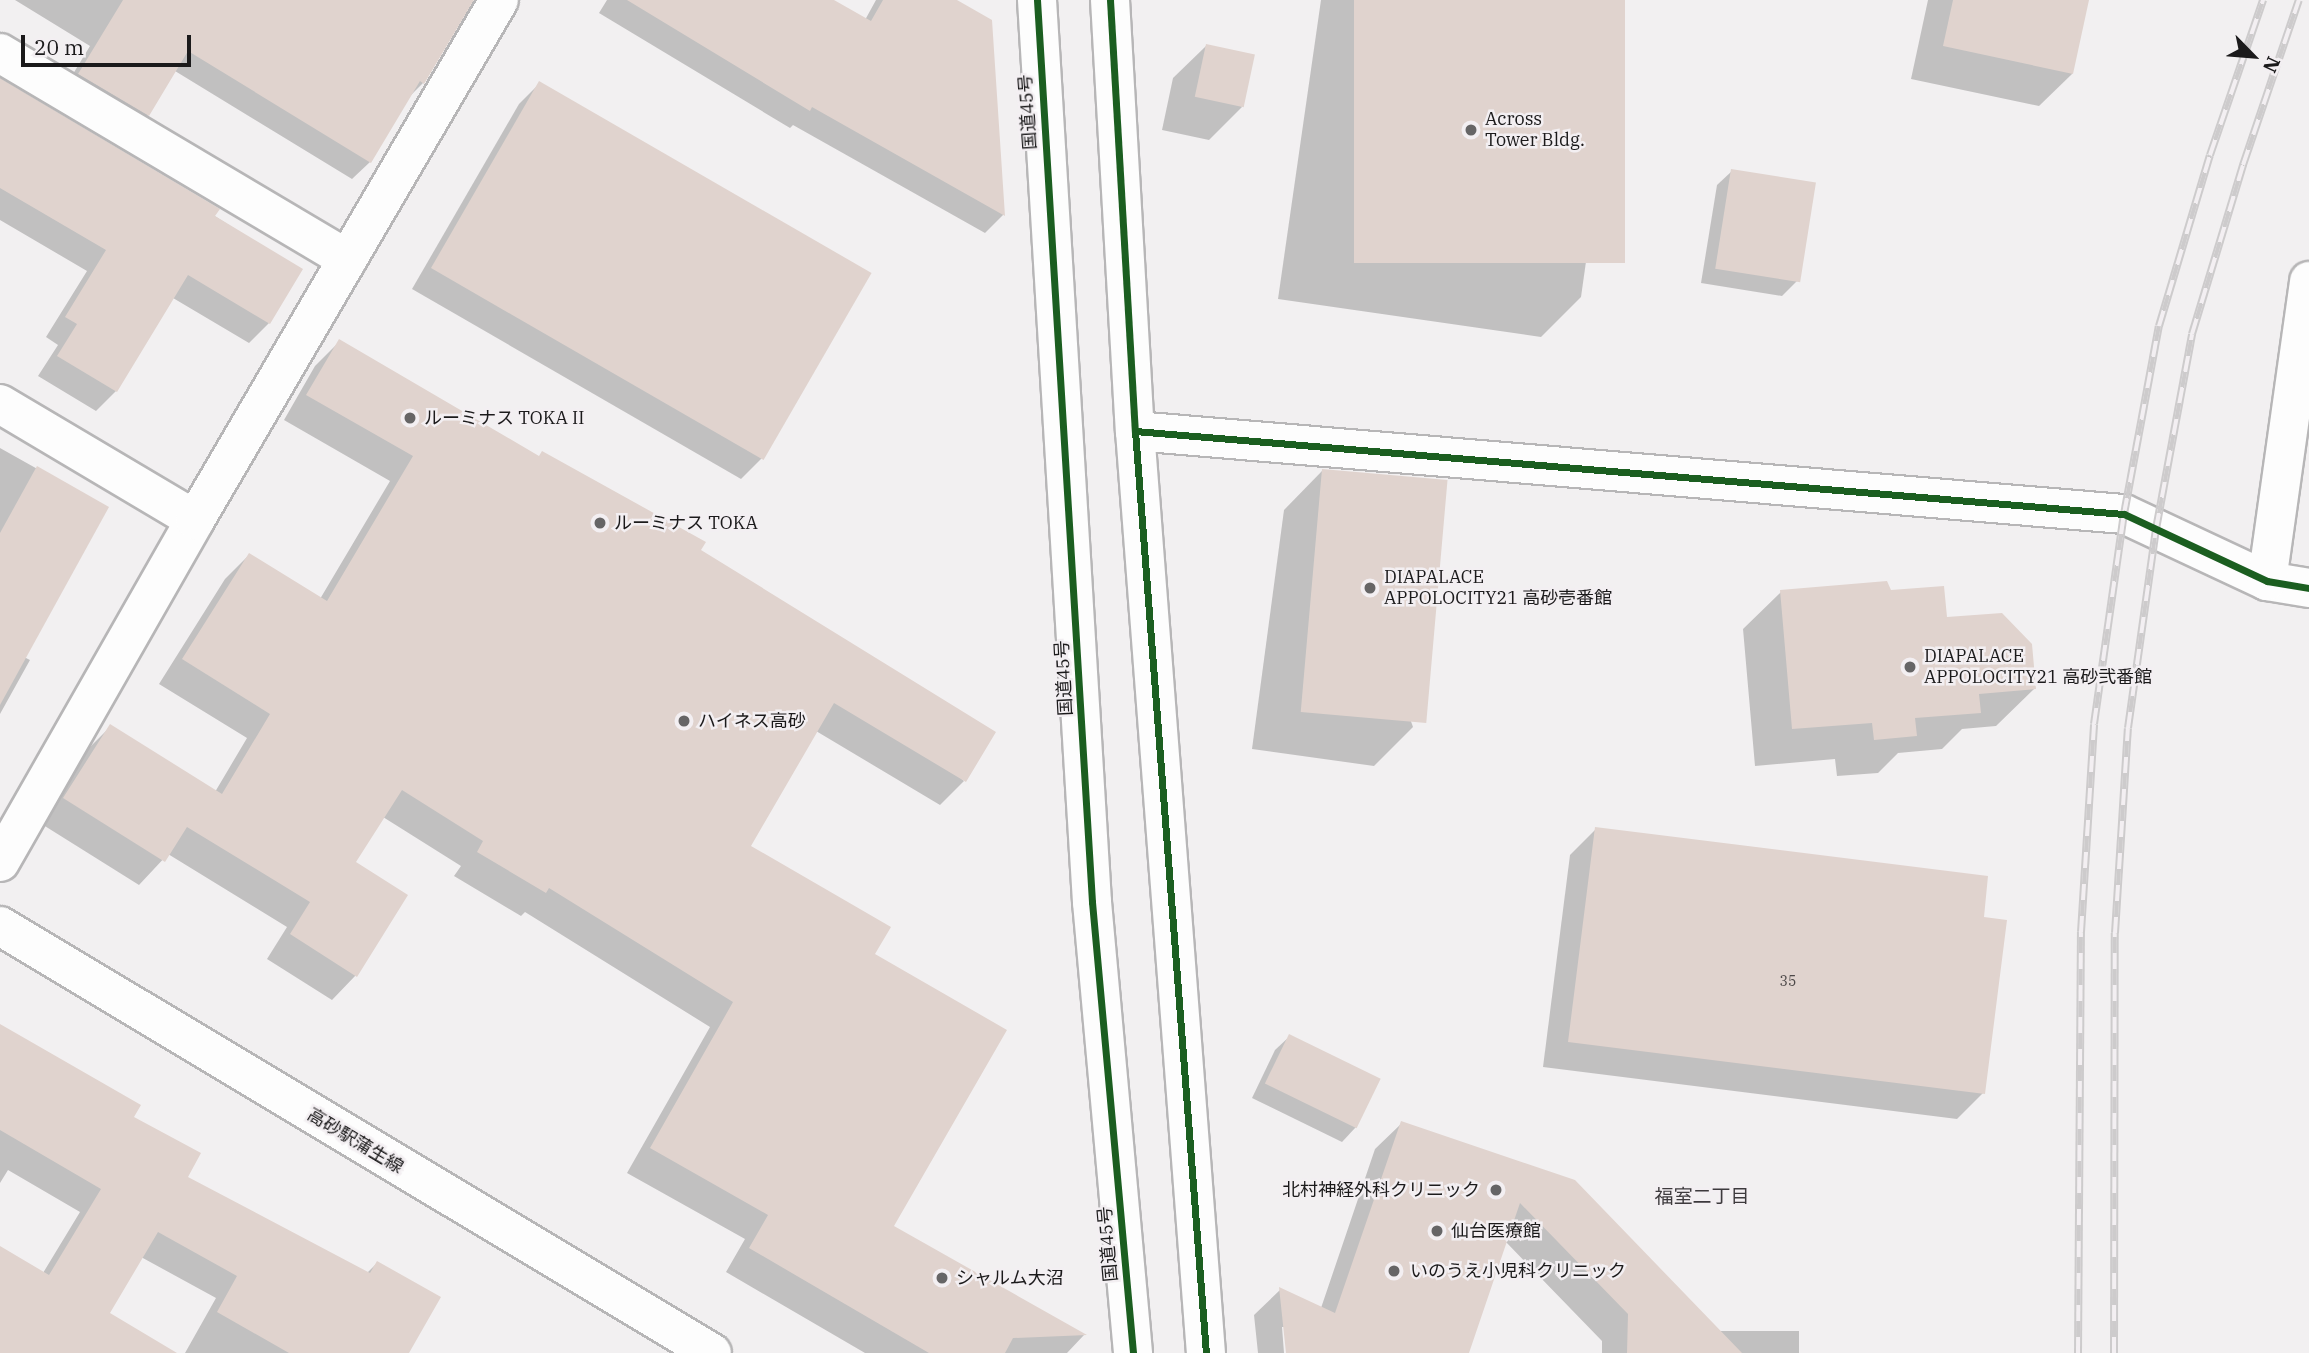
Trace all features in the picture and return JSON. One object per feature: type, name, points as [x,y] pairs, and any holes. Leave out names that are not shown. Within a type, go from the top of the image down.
[{"type":"main road","points":[[0,862],[195,520],[499,0]]},
{"type":"main road","name":"国道45号","points":[[1037,0],[1092,902],[1133,1353]]},
{"type":"main road","points":[[1110,0],[1135,430],[1206,1353]]},
{"type":"main road","points":[[0,53],[347,259]]},
{"type":"main road","points":[[2267,582],[2309,281]]},
{"type":"main road","points":[[0,404],[195,520]]},
{"type":"main road","points":[[1135,430],[2124,514],[2267,582],[2309,588]]},
{"type":"main road","name":"高砂駅蒲生線","points":[[0,926],[712,1353]]},
{"type":"building","points":[[123,0],[474,0],[424,84],[420,81],[371,163],[188,51],[149,116],[78,74]]},
{"type":"building","points":[[627,0],[834,0],[871,21],[883,0],[957,0],[992,20],[1005,216],[812,107],[810,111]]},
{"type":"building","name":"Across Tower Bldg.","points":[[1354,0],[1625,0],[1625,263],[1354,263]]},
{"type":"building","points":[[1953,0],[2089,0],[2073,74],[1943,46]]},
{"type":"building","points":[[1206,44],[1255,54],[1244,107],[1195,97]]},
{"type":"building","points":[[0,78],[220,209],[215,216],[303,269],[270,324],[188,275],[117,392],[57,356],[77,324],[65,317],[106,250],[0,188]]},
{"type":"building","points":[[539,81],[872,273],[764,460],[431,268]]},
{"type":"building","points":[[1731,169],[1816,182],[1800,282],[1715,269]]},
{"type":"building","points":[[339,339],[539,456],[542,451],[706,542],[701,550],[996,732],[966,782],[834,703],[751,846],[891,927],[875,954],[1007,1030],[894,1226],[1087,1335],[1013,1338],[1005,1353],[929,1353],[749,1248],[768,1215],[650,1148],[733,1002],[549,888],[546,893],[477,852],[483,841],[402,790],[356,862],[408,895],[357,977],[290,934],[310,902],[187,827],[165,862],[63,798],[110,724],[222,794],[270,714],[182,659],[249,553],[327,601],[413,456],[306,395]]},
{"type":"building","points":[[37,466],[109,507],[0,705],[0,533]]},
{"type":"building","name":"DIAPALACE APPOLOCITY21 高砂壱番館","points":[[1322,469],[1448,480],[1426,723],[1301,712]]},
{"type":"building","name":"DIAPALACE APPOLOCITY21 高砂弐番館","points":[[1887,581],[1891,590],[1944,586],[1947,617],[2002,613],[2032,644],[2036,689],[1979,694],[1981,713],[1915,718],[1917,736],[1874,740],[1872,723],[1792,729],[1780,590]]},
{"type":"building","points":[[1595,827],[1988,876],[1984,917],[2007,920],[1985,1094],[1568,1042]]},
{"type":"building","points":[[0,1024],[141,1105],[134,1117],[201,1153],[188,1177],[370,1273],[377,1261],[441,1297],[409,1353],[289,1353],[217,1312],[237,1276],[158,1232],[110,1313],[177,1353],[0,1353],[0,1246],[49,1275],[101,1189],[0,1130]]},
{"type":"building","points":[[1289,1034],[1381,1079],[1357,1128],[1265,1083]]},
{"type":"building","points":[[1401,1121],[1575,1180],[1742,1353],[1627,1353],[1628,1314],[1520,1203],[1469,1353],[1286,1353],[1279,1287],[1335,1313]]},
{"type":"railway","points":[[2078,1353],[2081,932],[2094,724],[2124,514],[2159,326],[2210,155],[2263,0]]},
{"type":"railway","points":[[2114,1353],[2115,933],[2128,728],[2156,529],[2192,334],[2243,165],[2299,0]]},
{"type":"cycle path","points":[[1037,0],[1092,902],[1133,1353]]},
{"type":"cycle path","points":[[1110,0],[1135,431],[1206,1353]]},
{"type":"cycle path","points":[[1135,431],[2124,514],[2267,581],[2309,588]]},
{"type":"place","name":"Across Tower Bldg.","points":[[1471,130]]},
{"type":"place","name":"ルーミナス TOKA II","points":[[410,418]]},
{"type":"place","name":"ルーミナス TOKA","points":[[600,523]]},
{"type":"place","name":"DIAPALACE APPOLOCITY21 高砂壱番館","points":[[1370,588]]},
{"type":"place","name":"DIAPALACE APPOLOCITY21 高砂弐番館","points":[[1910,667]]},
{"type":"place","name":"ハイネス高砂","points":[[684,721]]},
{"type":"place","name":"北村神経外科クリニック","points":[[1496,1190]]},
{"type":"place","name":"仙台医療館","points":[[1437,1231]]},
{"type":"place","name":"いのうえ小児科クリニック","points":[[1394,1271]]},
{"type":"place","name":"シャルム大沼","points":[[942,1278]]},
{"type":"district","name":"福室二丁目","points":[[1702,1197]]}]
